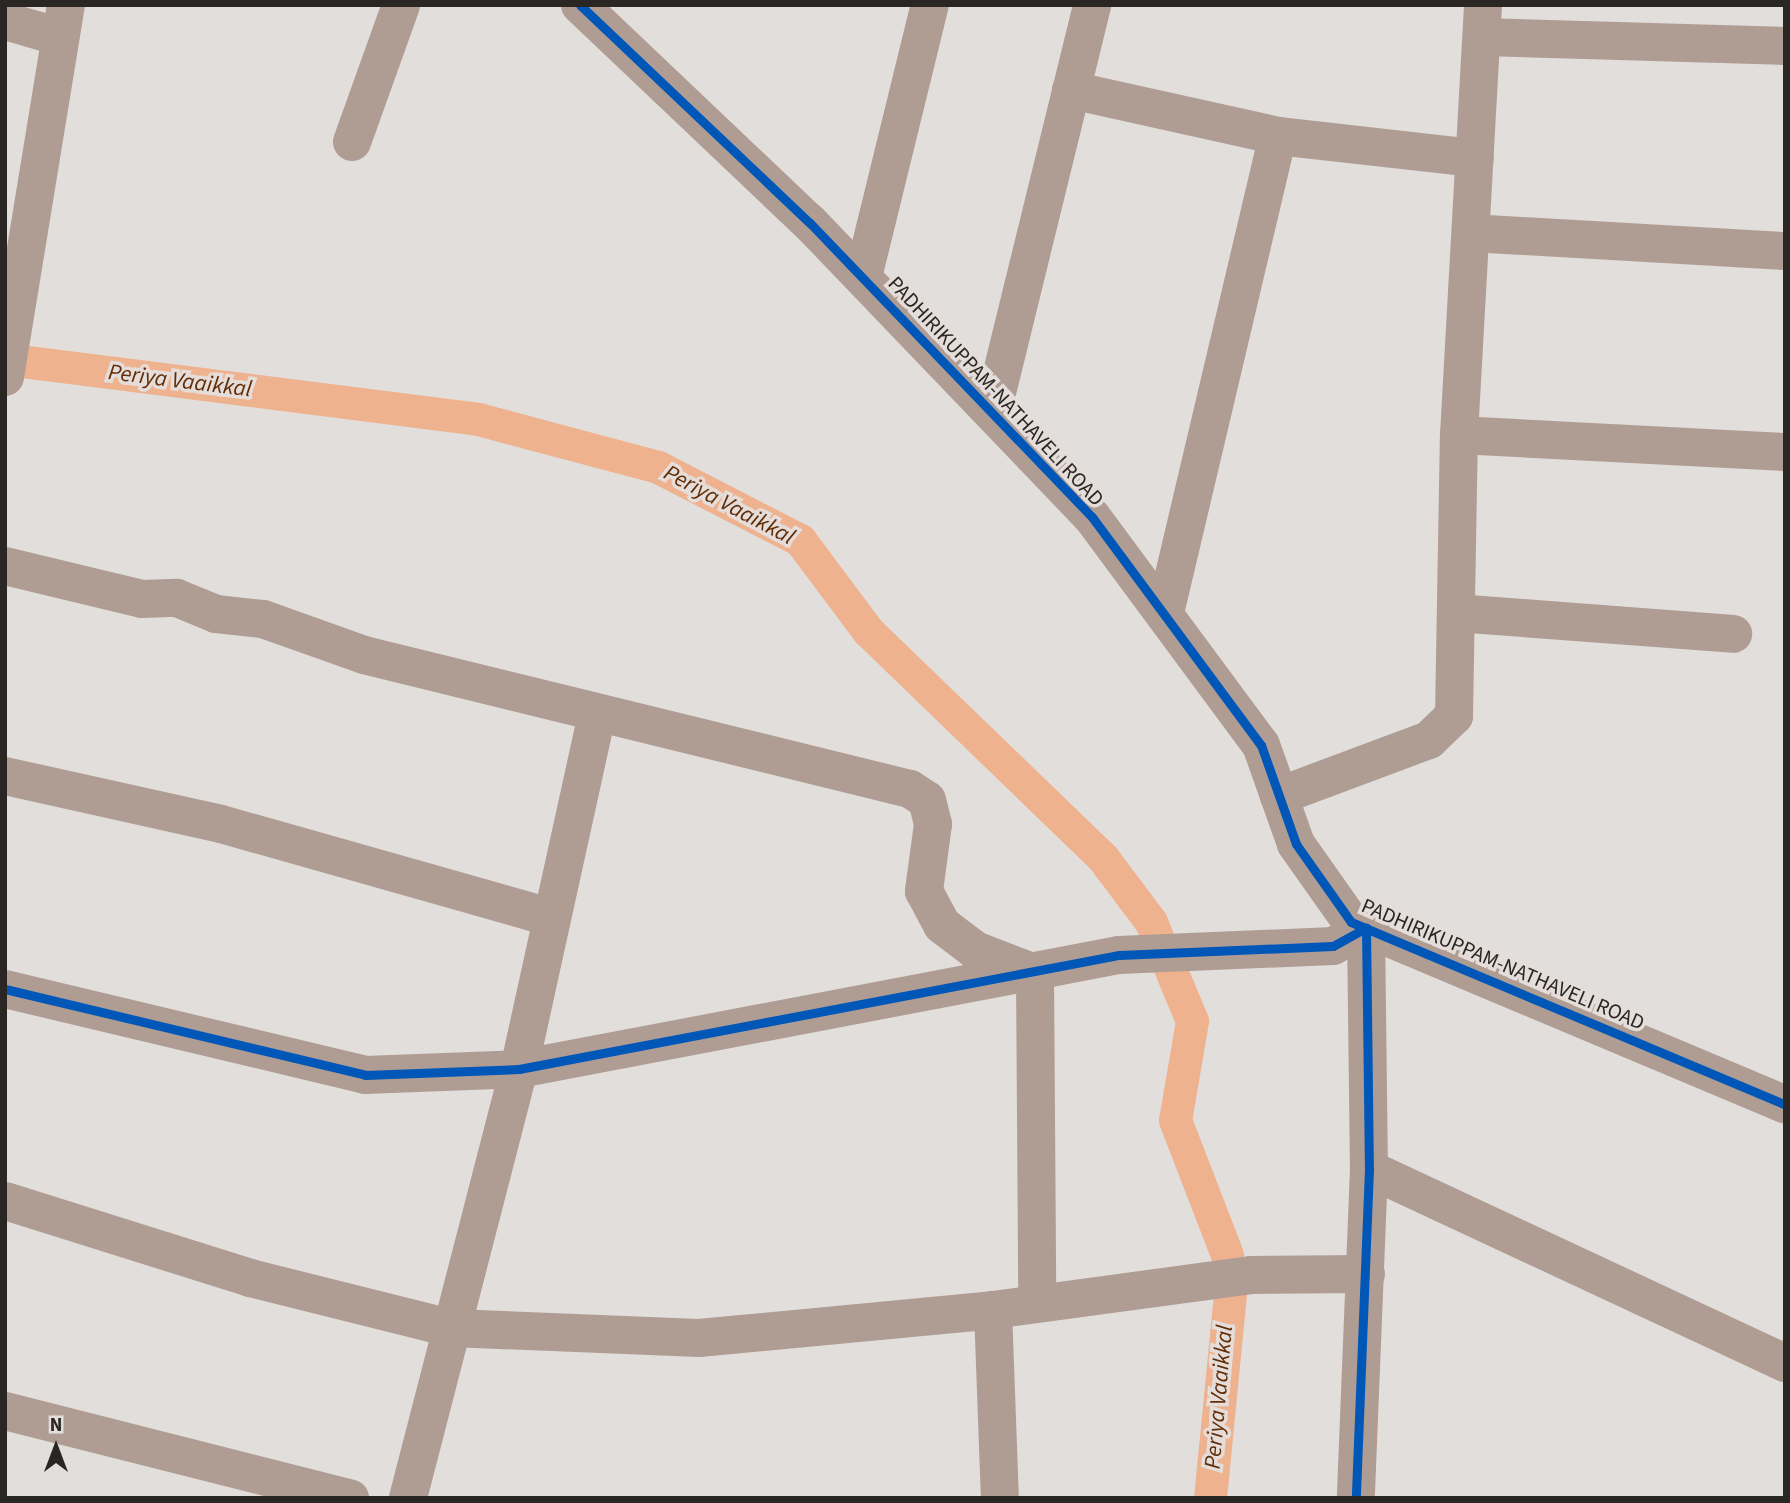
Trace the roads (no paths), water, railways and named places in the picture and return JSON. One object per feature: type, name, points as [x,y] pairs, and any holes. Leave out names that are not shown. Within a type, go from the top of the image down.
[{"type":"street","points":[[352,142],[401,5]]},
{"type":"street","name":"PADHIRIKUPPAM-NATHAVELI ROAD","points":[[580,5],[863,276],[1092,517],[1166,613],[1261,745],[1296,844],[1351,922],[1785,1104]]},
{"type":"street","points":[[993,410],[1092,5]]},
{"type":"street","points":[[863,276],[928,6]]},
{"type":"street","points":[[5,21],[61,21],[14,258],[11,334],[5,377]]},
{"type":"street","points":[[1279,796],[1448,727],[1454,716],[1459,435],[1482,21],[1785,46]]},
{"type":"street","points":[[1071,90],[1278,136],[1475,158]]},
{"type":"street","points":[[1166,613],[1278,136]]},
{"type":"street","points":[[1471,233],[1785,251]]},
{"type":"street","points":[[1459,435],[1785,452]]},
{"type":"street","points":[[5,566],[142,599],[177,598],[216,614],[263,619],[364,655],[910,789],[927,800],[933,824],[924,891],[942,925],[975,950],[1035,973]]},
{"type":"street","points":[[1456,613],[1733,634]]},
{"type":"street","points":[[408,1498],[519,1069],[549,917],[597,713]]},
{"type":"street","points":[[5,776],[221,824],[549,917]]},
{"type":"street","points":[[5,989],[365,1075],[519,1069],[1119,955],[1333,946],[1366,928],[1369,1169],[1356,1498]]},
{"type":"street","points":[[1035,973],[1037,1300]]},
{"type":"street","points":[[1369,1169],[1785,1363]]},
{"type":"street","points":[[5,1201],[250,1278],[451,1328],[699,1338],[993,1310],[1037,1300],[1251,1275],[1366,1274]]},
{"type":"street","points":[[993,1310],[1000,1498]]},
{"type":"street","points":[[5,1411],[350,1498]]},
{"type":"waterway","name":"Periya Vaaikkal","points":[[5,359],[478,419],[658,467],[800,540],[868,631],[1103,858],[1151,922],[1192,1021],[1175,1120],[1227,1255]]},
{"type":"waterway","name":"Periya Vaaikkal","points":[[1210,1498],[1230,1295]]}]
